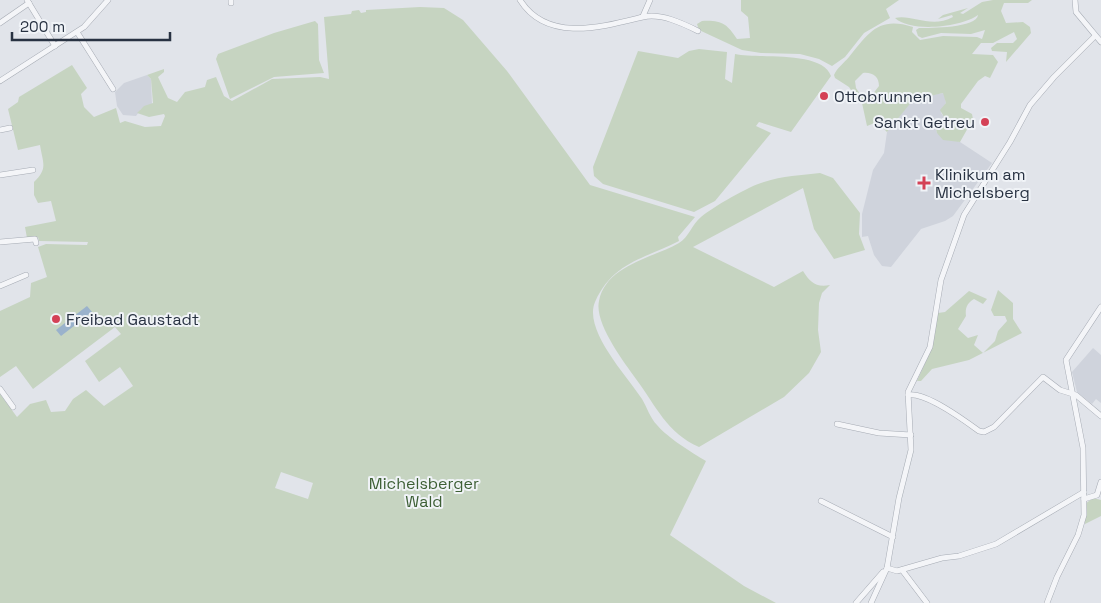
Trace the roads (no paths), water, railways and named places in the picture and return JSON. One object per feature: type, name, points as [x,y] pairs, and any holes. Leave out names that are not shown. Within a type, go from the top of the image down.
[{"type":"street","points":[[0,80],[93,20],[108,0]]},
{"type":"street","points":[[520,0],[536,19],[566,28],[595,27],[644,16],[668,18],[698,31]]},
{"type":"street","points":[[644,16],[650,0]]},
{"type":"street","points":[[1075,0],[1076,12],[1101,42]]},
{"type":"street","points":[[0,23],[28,2],[55,46]]},
{"type":"street","points":[[76,32],[113,89]]},
{"type":"street","points":[[871,603],[887,568],[899,498],[911,450],[908,395],[930,347],[941,280],[966,210],[1010,142],[1030,105],[1046,85],[1095,36]]},
{"type":"street","points":[[0,130],[10,128]]},
{"type":"street","points":[[0,175],[33,170]]},
{"type":"street","points":[[0,242],[35,239],[36,243]]},
{"type":"street","points":[[0,286],[26,275]]},
{"type":"street","points":[[1047,603],[1056,577],[1080,530],[1084,515],[1083,448],[1065,364],[1067,356],[1100,308]]},
{"type":"street","points":[[908,395],[915,394],[941,407],[979,431],[984,432],[994,427],[1043,377],[1060,390],[1072,393],[1101,416]]},
{"type":"street","points":[[0,389],[13,408]]},
{"type":"street","points":[[837,424],[879,433],[911,435]]},
{"type":"street","points":[[1084,499],[1097,495],[1101,482]]},
{"type":"street","points":[[887,568],[893,572],[942,558],[959,556],[996,544],[1084,492]]},
{"type":"street","points":[[821,501],[893,537]]},
{"type":"street","points":[[856,603],[887,568]]},
{"type":"street","points":[[902,570],[927,603]]},
{"type":"water","points":[[87,306],[92,312],[61,336],[56,330]]},
{"type":"place","name":"Ottobrunnen","points":[[824,96]]},
{"type":"place","name":"Sankt Getreu","points":[[985,122]]},
{"type":"place","name":"Klinikum am Michelsberg","points":[[924,183]]},
{"type":"place","name":"Freibad Gaustadt","points":[[56,319]]},
{"type":"park label","name":"Michelsberger Wald","points":[[424,492]]}]
